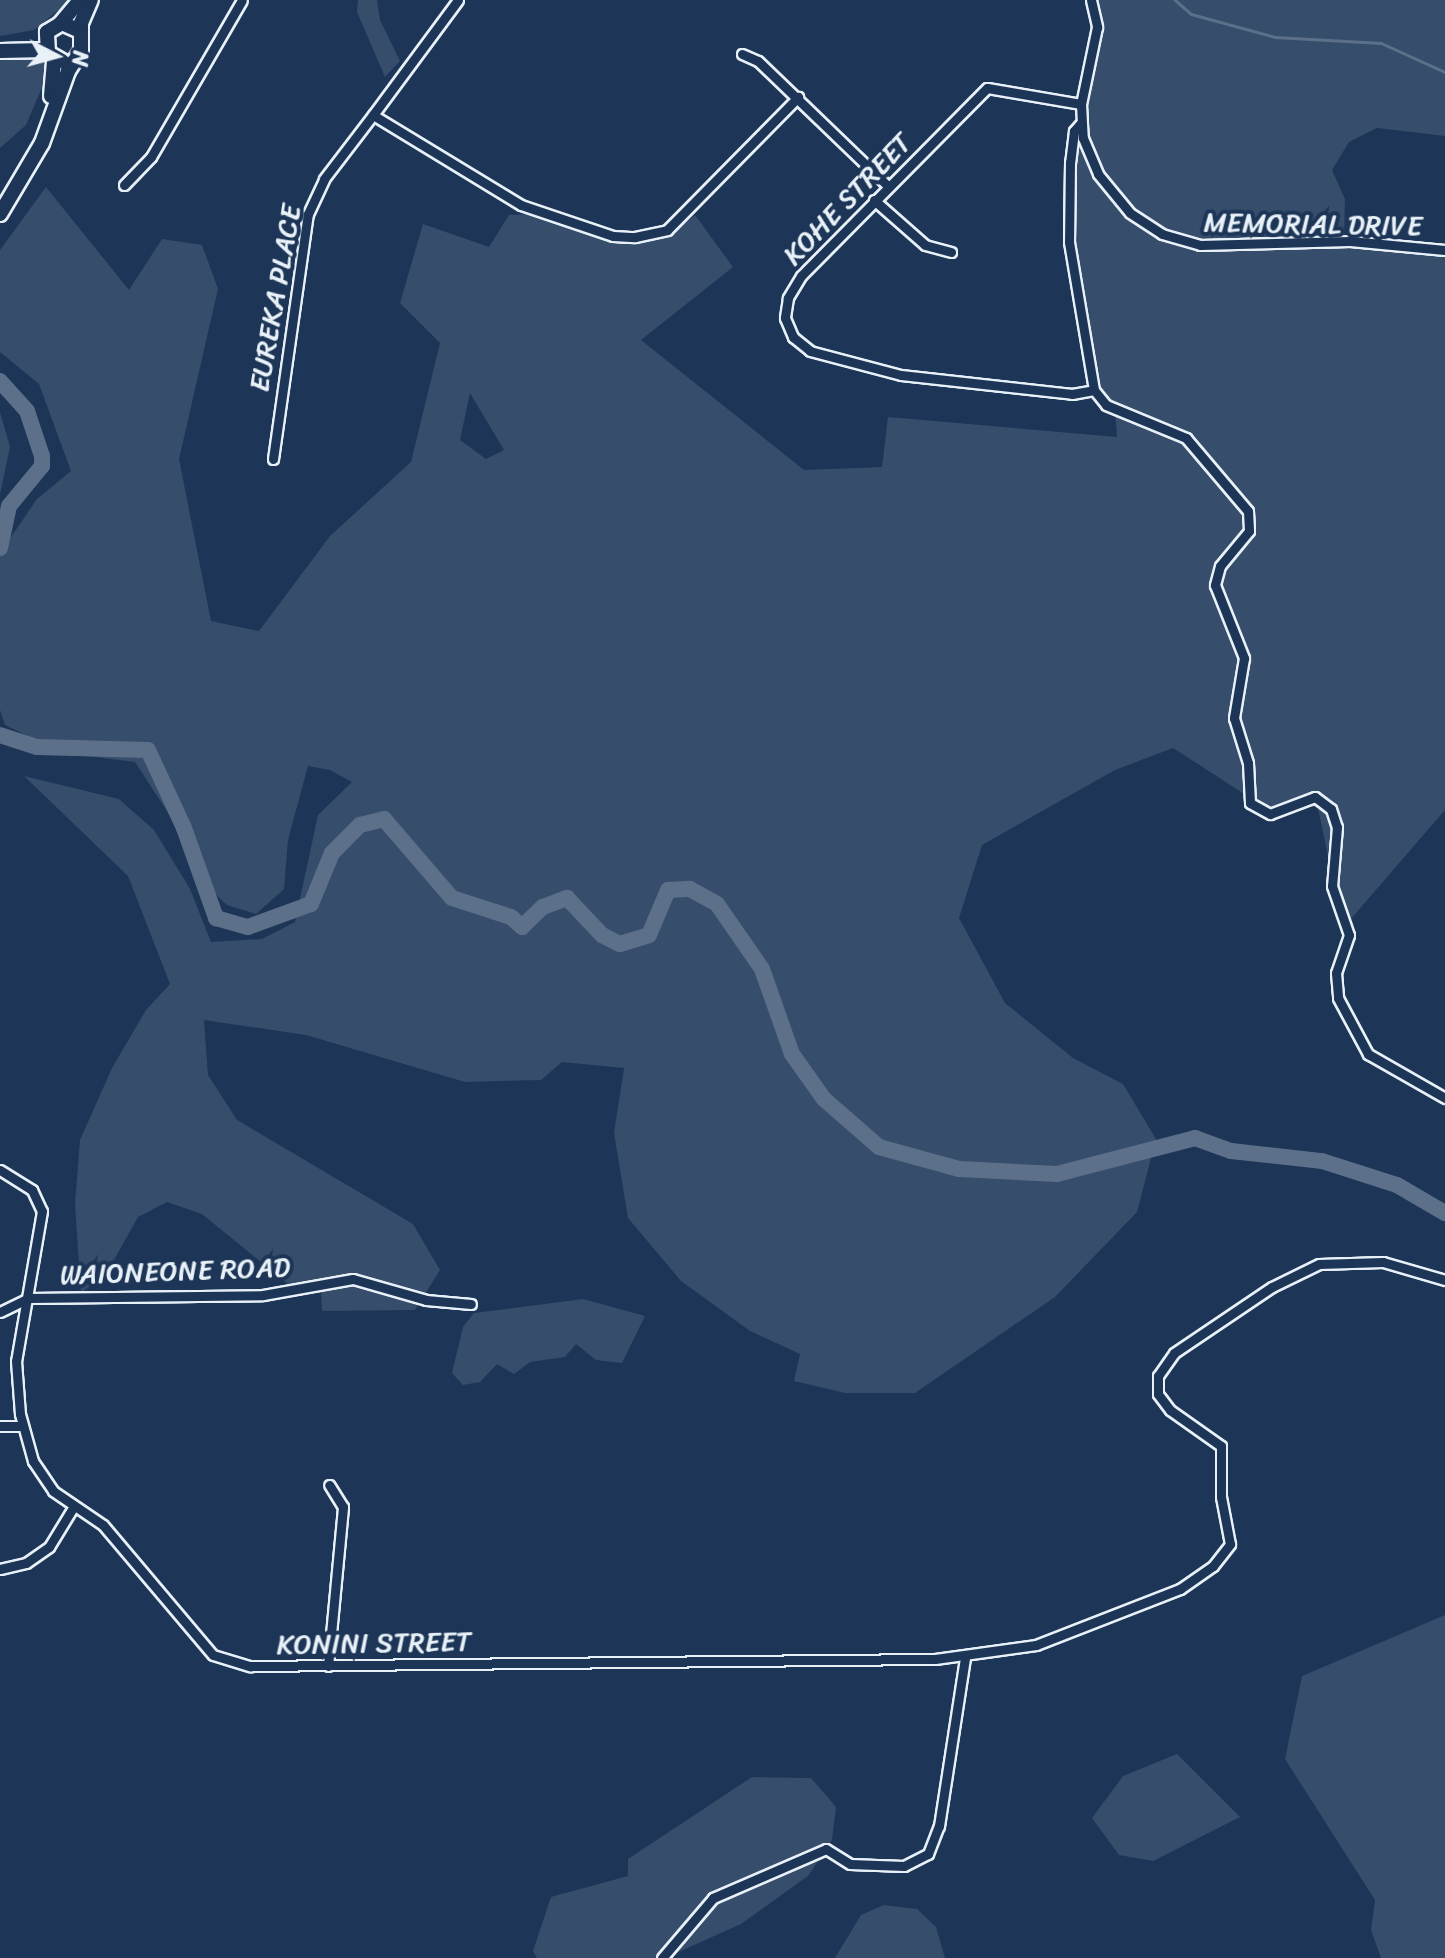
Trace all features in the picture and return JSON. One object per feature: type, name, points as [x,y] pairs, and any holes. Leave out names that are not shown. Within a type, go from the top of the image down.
[{"type":"main road","points":[[34,153],[55,83],[49,48],[60,24],[80,0]]},
{"type":"main road","points":[[0,214],[34,153],[83,44],[80,31],[91,0]]},
{"type":"main road","points":[[60,24],[80,31]]},
{"type":"main road","points":[[0,43],[49,48],[74,59]]},
{"type":"main road","points":[[0,51],[49,48]]},
{"type":"street","points":[[124,185],[151,157],[242,0]]},
{"type":"street","name":"EUREKA PLACE","points":[[273,459],[308,214],[324,179],[458,0]]},
{"type":"street","name":"MEMORIAL DRIVE","points":[[1091,0],[1097,27],[1081,104],[1081,123],[1092,163],[1130,213],[1186,242],[1258,246],[1350,241],[1445,250]]},
{"type":"street","points":[[742,54],[758,61],[798,97],[887,185]]},
{"type":"street","name":"KOHE STREET","points":[[1081,104],[987,88],[887,185],[801,276],[788,298],[785,318],[800,345],[901,375],[1072,394],[1094,390]]},
{"type":"street","points":[[373,115],[530,210],[635,237],[667,230],[798,97]]},
{"type":"street","points":[[1081,123],[1074,131],[1070,162],[1069,242],[1094,390],[1106,405],[1186,438],[1248,511],[1246,538],[1220,566],[1215,585],[1244,658],[1234,718],[1248,763],[1250,803],[1270,814],[1315,797],[1331,809],[1337,827],[1332,886],[1349,935],[1336,973],[1338,998],[1368,1054],[1445,1098]]},
{"type":"street","points":[[1070,162],[1081,157],[1092,163]]},
{"type":"street","points":[[874,200],[925,245],[951,252]]},
{"type":"street","name":"KONINI STREET","points":[[0,1170],[25,1183],[40,1203],[41,1226],[23,1303],[16,1361],[22,1426],[38,1471],[53,1491],[103,1525],[220,1659],[250,1666],[965,1658],[1036,1645],[1130,1612],[1180,1589],[1223,1556],[1232,1533],[1221,1497],[1221,1446],[1170,1410],[1158,1394],[1161,1369],[1182,1346],[1272,1287],[1319,1264],[1383,1262],[1445,1280]]},
{"type":"street","name":"WAIONEONE ROAD","points":[[0,1312],[29,1298],[263,1295],[353,1279],[426,1300],[471,1304]]},
{"type":"street","points":[[0,1426],[22,1426]]},
{"type":"street","points":[[328,1666],[343,1507],[329,1485]]},
{"type":"street","points":[[0,1569],[26,1563],[49,1547],[74,1506]]},
{"type":"street","points":[[662,1958],[713,1898],[826,1849],[850,1864],[904,1866],[928,1854],[939,1826],[965,1658]]},
{"type":"shaded area","points":[[0,0],[71,0],[34,30],[0,36]]},
{"type":"shaded area","points":[[358,0],[377,0],[380,20],[400,61],[385,77],[357,12]]},
{"type":"shaded area","points":[[1088,0],[1445,0],[1445,136],[1377,128],[1349,142],[1332,170],[1345,199],[1344,241],[1445,255],[1445,810],[1343,928],[1318,808],[1307,805],[1269,810],[1173,748],[1115,770],[982,845],[959,918],[1005,1003],[1073,1058],[1123,1084],[1156,1139],[1137,1212],[1055,1297],[915,1393],[845,1393],[794,1381],[800,1354],[750,1331],[681,1281],[628,1218],[614,1133],[624,1068],[562,1062],[541,1080],[465,1082],[306,1035],[204,1020],[208,1075],[237,1120],[413,1224],[440,1270],[415,1310],[322,1311],[321,1292],[298,1292],[202,1214],[167,1202],[138,1217],[106,1274],[81,1293],[75,1204],[80,1140],[112,1068],[146,1010],[170,984],[128,876],[24,776],[119,799],[154,830],[190,889],[211,942],[262,939],[295,922],[318,815],[352,782],[330,770],[308,766],[288,840],[284,889],[256,914],[227,905],[199,879],[178,828],[135,762],[63,753],[5,725],[0,710],[0,553],[37,499],[71,471],[39,384],[0,352],[0,250],[46,187],[129,290],[162,239],[202,245],[218,289],[179,459],[211,621],[259,631],[330,536],[411,462],[440,343],[400,303],[423,224],[489,247],[509,215],[532,214],[637,243],[669,236],[695,215],[733,267],[641,340],[804,470],[882,467],[888,417],[1117,437],[1115,410],[1095,392],[1070,246],[1071,160],[1098,9]],"holes":[[[470,393],[504,450],[486,459],[460,440]]]},
{"type":"shaded area","points":[[42,53],[52,64],[26,125],[0,148],[0,54]]},
{"type":"shaded area","points":[[0,412],[10,447],[0,494]]},
{"type":"shaded area","points":[[583,1299],[645,1316],[622,1363],[596,1360],[576,1344],[565,1357],[530,1362],[514,1374],[497,1364],[480,1382],[463,1385],[452,1373],[463,1327],[474,1313]]},
{"type":"shaded area","points":[[1445,1615],[1445,1958],[1381,1958],[1371,1930],[1375,1900],[1285,1759],[1302,1676]]},
{"type":"shaded area","points":[[1177,1754],[1240,1817],[1153,1861],[1119,1855],[1092,1818],[1123,1776]]},
{"type":"shaded area","points":[[752,1777],[811,1778],[836,1807],[832,1840],[808,1876],[741,1924],[665,1958],[537,1958],[533,1951],[551,1897],[628,1876],[628,1859]]},
{"type":"shaded area","points":[[884,1905],[917,1909],[936,1927],[945,1958],[835,1958],[861,1915]]},
{"type":"waterway","points":[[1175,0],[1191,14],[1275,37],[1381,43],[1445,72]]},
{"type":"waterway","points":[[0,381],[27,411],[42,456],[42,466],[9,506],[0,548]]},
{"type":"waterway","points":[[0,735],[37,747],[148,750],[184,828],[216,918],[248,927],[311,904],[332,853],[360,825],[384,819],[452,898],[511,917],[522,927],[543,907],[567,898],[602,935],[620,944],[649,935],[668,890],[690,889],[717,904],[762,969],[792,1054],[824,1099],[879,1147],[959,1169],[1057,1174],[1195,1138],[1231,1151],[1322,1161],[1397,1185],[1445,1213]]}]
